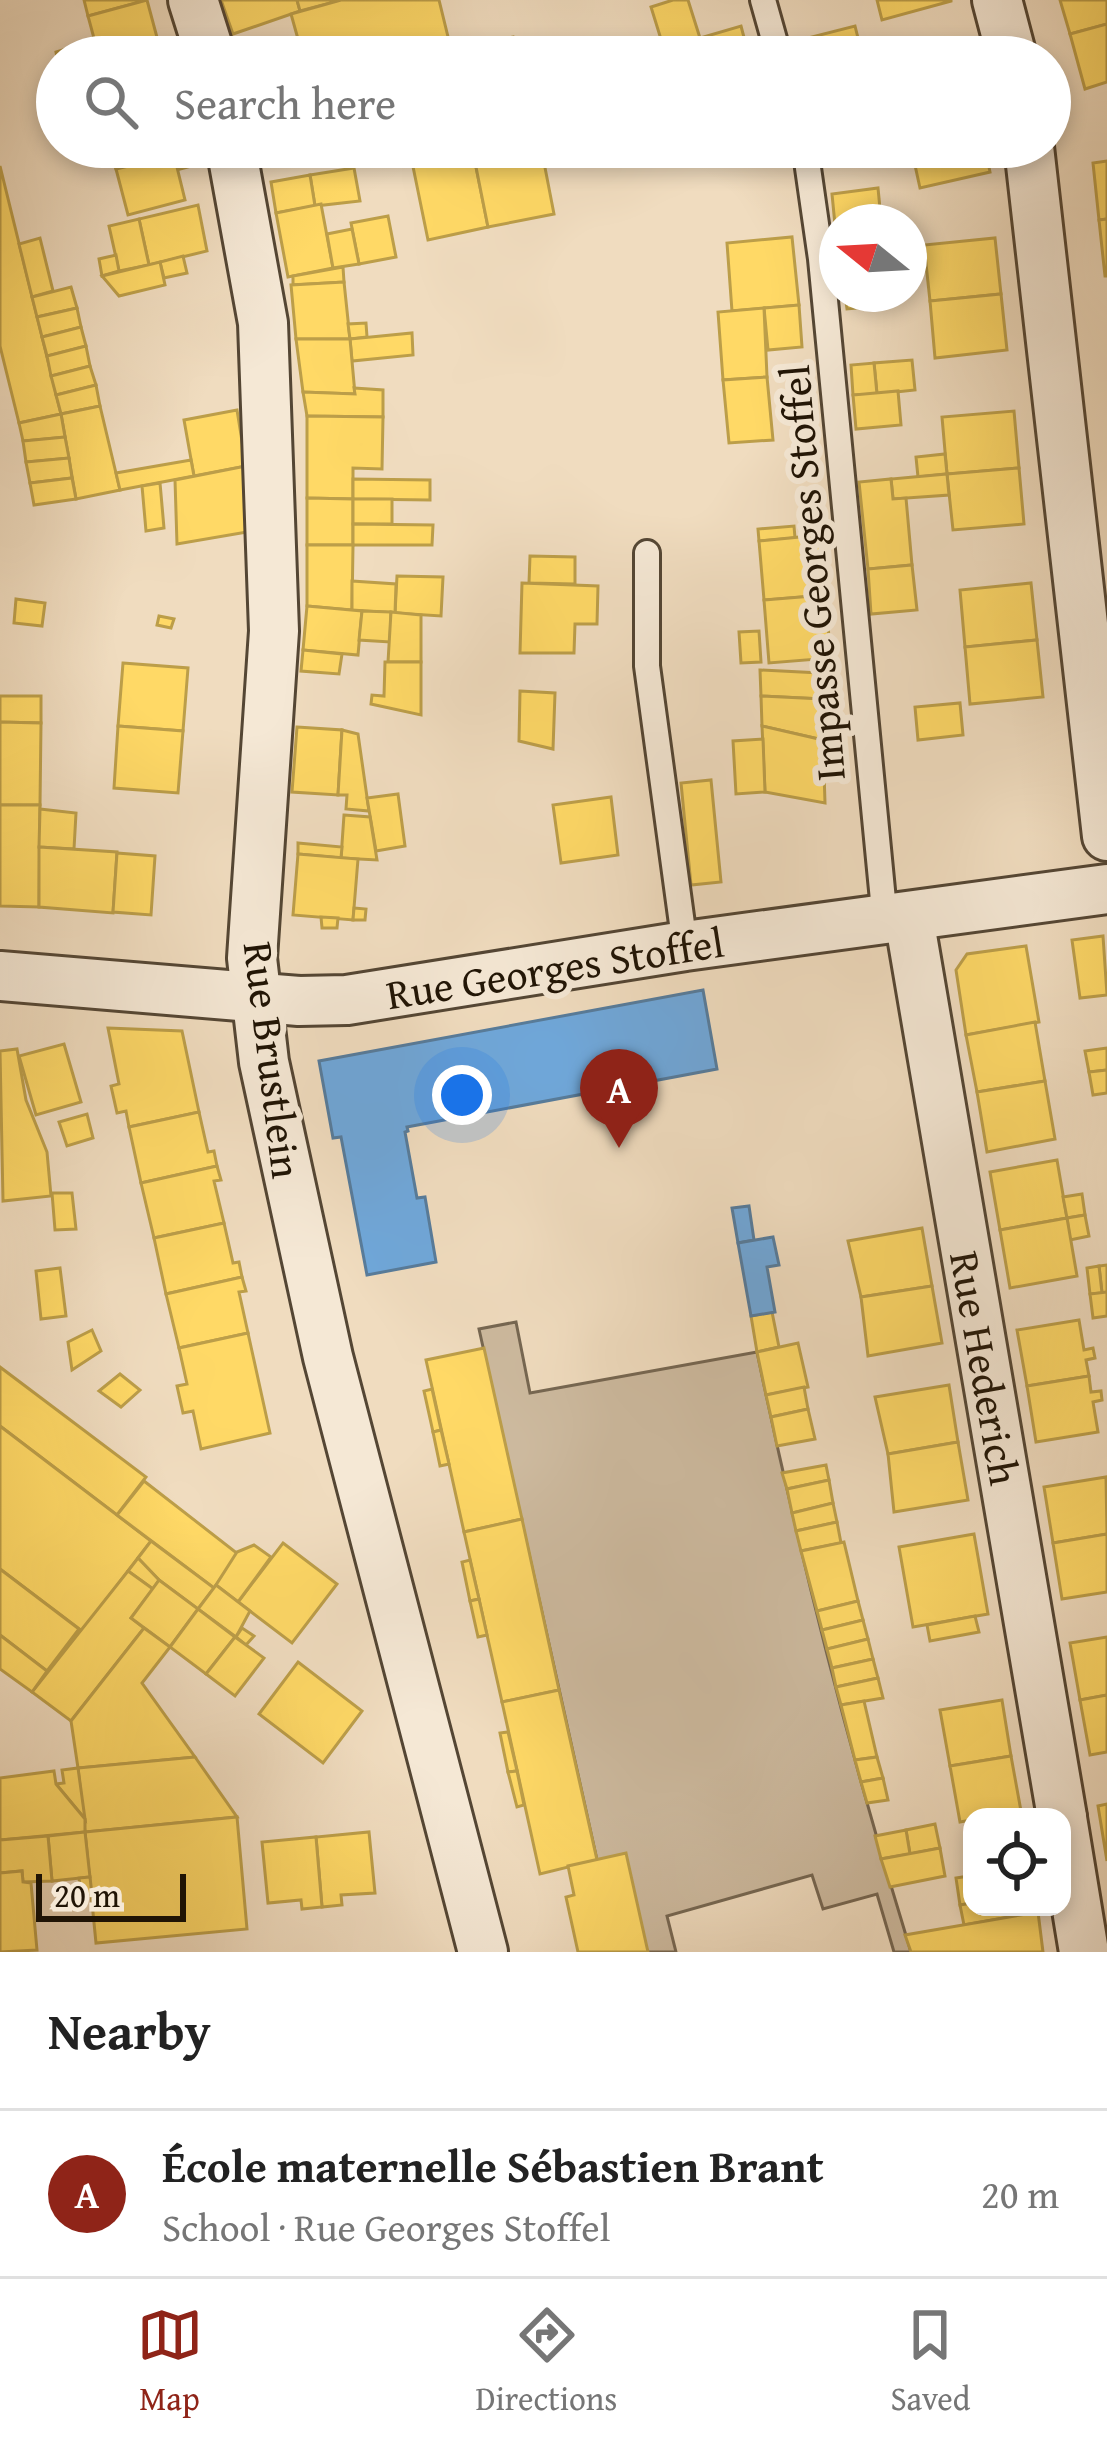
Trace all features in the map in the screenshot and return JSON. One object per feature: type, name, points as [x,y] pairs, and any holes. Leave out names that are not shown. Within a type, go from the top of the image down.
[{"type":"street","points":[[194,0],[205,36]]},
{"type":"street","points":[[997,0],[1006,36]]},
{"type":"street","name":"Rue Brustlein","points":[[235,168],[263,323],[273,608],[252,958],[264,1061],[328,1357],[483,1952]]},
{"type":"street","points":[[1031,168],[1107,836]]},
{"type":"street","name":"Rue Georges Stoffel","points":[[0,976],[257,998],[347,1000],[685,946],[1107,889]]},
{"type":"street","name":"Rue Hederich","points":[[897,920],[1060,1808]]},
{"type":"street","name":"Rue Hederich","points":[[1071,1873],[1084,1952]]},
{"type":"lane","points":[[763,0],[773,36]]},
{"type":"lane","name":"Impasse Georges Stoffel","points":[[808,168],[897,920]]},
{"type":"lane","points":[[647,553],[647,666],[685,946]]},
{"type":"shaded area","points":[[516,1322],[530,1393],[757,1352],[827,1654],[911,1952],[894,1952],[877,1894],[823,1909],[812,1875],[667,1916],[676,1952],[648,1952],[597,1860],[479,1329]]},
{"type":"building: Homes","points":[[84,0],[147,0],[88,16]]},
{"type":"building: Homes","points":[[147,0],[157,36],[93,36],[88,16]]},
{"type":"building: Homes","points":[[221,0],[297,0],[300,11],[233,34]]},
{"type":"building: Homes","points":[[297,0],[338,0],[338,1],[300,11]]},
{"type":"building: Homes","points":[[341,0],[439,0],[448,36],[297,36],[291,14]]},
{"type":"building: Homes","points":[[688,0],[699,36],[660,36],[651,7]]},
{"type":"building: Homes","points":[[877,0],[951,0],[951,1],[882,20]]},
{"type":"building: Homes","points":[[1060,0],[1107,0],[1107,24],[1070,34]]},
{"type":"building: Homes","points":[[1107,24],[1107,82],[1085,89],[1070,34]]},
{"type":"building: Homes","points":[[741,26],[744,36],[707,36]]},
{"type":"building: Homes","points":[[855,26],[858,36],[816,36]]},
{"type":"building: Homes","points":[[1107,161],[1107,219],[1099,220],[1093,163]]},
{"type":"building: Homes","points":[[0,166],[61,414],[19,423],[0,346]]},
{"type":"building: Homes","points":[[177,168],[185,200],[128,215],[116,169]]},
{"type":"building: Homes","points":[[354,168],[360,201],[315,206],[310,175]]},
{"type":"building: Homes","points":[[413,168],[476,168],[488,227],[428,240]]},
{"type":"building: Homes","points":[[476,168],[545,168],[554,214],[488,227]]},
{"type":"building: Homes","points":[[916,168],[989,168],[990,172],[920,188]]},
{"type":"building: Homes","points":[[310,175],[315,206],[276,213],[271,182]]},
{"type":"building: Homes","points":[[878,188],[880,204],[833,204],[832,194]]},
{"type":"building: Homes","points":[[321,204],[333,268],[288,277],[276,213]]},
{"type":"building: Homes","points":[[198,205],[207,251],[149,265],[139,219]]},
{"type":"building: Homes","points":[[388,216],[396,257],[359,264],[351,223]]},
{"type":"building: Homes","points":[[139,219],[149,265],[119,271],[109,226]]},
{"type":"building: Homes","points":[[1107,219],[1107,276],[1105,276],[1099,220]]},
{"type":"building: Homes","points":[[352,229],[359,264],[333,268],[327,234]]},
{"type":"building: Homes","points":[[792,237],[799,305],[732,311],[727,243]]},
{"type":"building: Homes","points":[[40,238],[53,291],[32,297],[19,244]]},
{"type":"building: Homes","points":[[995,238],[1001,294],[930,301],[927,245]]},
{"type":"building: Homes","points":[[116,255],[119,271],[102,276],[99,259]]},
{"type":"building: Homes","points":[[183,256],[187,273],[164,278],[160,262]]},
{"type":"building: Homes","points":[[160,262],[165,285],[119,296],[102,276]]},
{"type":"building: Homes","points":[[343,267],[344,282],[293,285],[293,276]]},
{"type":"building: Homes","points":[[344,282],[350,339],[296,339],[291,285]]},
{"type":"building: Homes","points":[[71,287],[77,308],[37,317],[32,297]]},
{"type":"building: Homes","points":[[1001,294],[1007,350],[935,358],[930,301]]},
{"type":"building: Homes","points":[[799,305],[802,347],[768,350],[764,308]]},
{"type":"building: Homes","points":[[77,308],[81,327],[42,337],[37,317]]},
{"type":"building: Homes","points":[[764,308],[767,377],[723,380],[718,312]]},
{"type":"building: Homes","points":[[366,323],[367,337],[350,339],[348,324]]},
{"type":"building: Homes","points":[[81,327],[86,346],[47,356],[42,337]]},
{"type":"building: Homes","points":[[412,333],[413,355],[352,361],[350,339]]},
{"type":"building: Homes","points":[[296,339],[350,339],[355,394],[303,392]]},
{"type":"building: Homes","points":[[86,346],[90,366],[51,376],[47,356]]},
{"type":"building: Homes","points":[[912,360],[915,390],[877,394],[874,363]]},
{"type":"building: Homes","points":[[874,363],[877,394],[853,395],[851,365]]},
{"type":"building: Homes","points":[[90,366],[96,385],[56,395],[51,376]]},
{"type":"building: Homes","points":[[767,377],[773,440],[729,443],[723,380]]},
{"type":"building: Homes","points":[[96,385],[100,406],[61,414],[56,395]]},
{"type":"building: Homes","points":[[354,388],[383,390],[383,417],[307,416],[303,392],[355,394]]},
{"type":"building: Homes","points":[[898,391],[901,425],[856,429],[853,395]]},
{"type":"building: Homes","points":[[100,406],[120,490],[76,499],[61,414]]},
{"type":"building: Homes","points":[[237,410],[246,466],[194,476],[184,420]]},
{"type":"building: Homes","points":[[1014,411],[1019,468],[947,474],[942,417]]},
{"type":"building: Homes","points":[[61,414],[65,437],[23,441],[19,423]]},
{"type":"building: Homes","points":[[307,416],[383,417],[382,469],[353,468],[353,499],[307,498]]},
{"type":"building: Homes","points":[[65,437],[69,458],[26,462],[23,441]]},
{"type":"building: Homes","points":[[945,454],[947,474],[918,477],[916,457]]},
{"type":"building: Homes","points":[[69,458],[72,478],[30,483],[26,462]]},
{"type":"building: Homes","points":[[191,460],[194,476],[120,490],[116,473]]},
{"type":"building: Homes","points":[[246,466],[247,532],[177,544],[175,480]]},
{"type":"building: Homes","points":[[1019,468],[1024,524],[953,530],[947,474]]},
{"type":"building: Homes","points":[[947,474],[949,495],[893,499],[891,479]]},
{"type":"building: Homes","points":[[72,478],[76,499],[34,505],[30,483]]},
{"type":"building: Homes","points":[[353,479],[430,480],[430,500],[353,499]]},
{"type":"building: Homes","points":[[891,479],[893,499],[906,498],[912,565],[868,569],[859,482]]},
{"type":"building: Homes","points":[[160,483],[164,528],[146,531],[142,486]]},
{"type":"building: Homes","points":[[307,498],[353,499],[353,545],[307,545]]},
{"type":"building: Homes","points":[[353,499],[392,499],[392,524],[353,524]]},
{"type":"building: Homes","points":[[353,524],[433,525],[432,545],[353,545]]},
{"type":"building: Homes","points":[[794,526],[795,538],[759,541],[758,529]]},
{"type":"building: Homes","points":[[820,535],[825,595],[764,600],[759,541]]},
{"type":"building: Homes","points":[[307,545],[353,545],[352,610],[307,606]]},
{"type":"building: Homes","points":[[530,556],[575,557],[575,584],[529,583]]},
{"type":"building: Homes","points":[[912,565],[917,610],[871,614],[868,569]]},
{"type":"building: Homes","points":[[397,576],[443,577],[441,616],[395,613]]},
{"type":"building: Homes","points":[[352,581],[396,584],[395,613],[352,610]]},
{"type":"building: Homes","points":[[522,583],[598,586],[597,624],[575,624],[574,653],[520,653]]},
{"type":"building: Homes","points":[[1031,583],[1037,640],[965,647],[960,590]]},
{"type":"building: Homes","points":[[825,595],[831,658],[769,663],[764,600]]},
{"type":"building: Homes","points":[[16,599],[45,603],[42,626],[14,623]]},
{"type":"building: Homes","points":[[307,606],[362,611],[358,655],[303,650]]},
{"type":"building: Homes","points":[[362,611],[391,612],[390,642],[359,640]]},
{"type":"building: Homes","points":[[391,612],[421,615],[421,662],[388,662]]},
{"type":"building: Homes","points":[[159,616],[174,619],[171,628],[157,625]]},
{"type":"building: Homes","points":[[759,631],[761,662],[741,663],[739,632]]},
{"type":"building: Homes","points":[[1037,640],[1043,697],[970,704],[965,647]]},
{"type":"building: Homes","points":[[303,650],[342,654],[339,674],[301,671]]},
{"type":"building: Homes","points":[[385,662],[421,662],[421,715],[371,704],[372,695],[384,696]]},
{"type":"building: Homes","points":[[123,663],[188,668],[183,731],[118,726]]},
{"type":"building: Homes","points":[[760,670],[820,673],[822,699],[761,696]]},
{"type":"building: Homes","points":[[520,691],[555,693],[553,749],[519,741]]},
{"type":"building: Homes","points":[[0,696],[41,696],[41,723],[0,722]]},
{"type":"building: Homes","points":[[761,696],[822,699],[823,740],[762,726]]},
{"type":"building: Homes","points":[[960,703],[963,735],[918,740],[915,707]]},
{"type":"building: Homes","points":[[0,722],[41,723],[40,805],[0,805]]},
{"type":"building: Homes","points":[[118,726],[183,731],[178,793],[114,788]]},
{"type":"building: Homes","points":[[762,726],[823,740],[825,803],[765,792]]},
{"type":"building: Homes","points":[[297,727],[342,730],[338,795],[292,792]]},
{"type":"building: Homes","points":[[342,730],[358,734],[369,811],[346,809],[347,795],[338,795]]},
{"type":"building: Homes","points":[[763,739],[765,792],[736,794],[733,741]]},
{"type":"building: Homes","points":[[833,739],[834,762],[823,762],[823,740]]},
{"type":"building: Homes","points":[[711,780],[721,882],[691,885],[681,783]]},
{"type":"building: Homes","points":[[398,794],[405,846],[376,851],[367,798]]},
{"type":"building: Homes","points":[[611,797],[618,855],[561,863],[553,805]]},
{"type":"building: Homes","points":[[0,805],[40,805],[39,907],[0,906]]},
{"type":"building: Homes","points":[[40,809],[76,813],[74,849],[39,847]]},
{"type":"building: Homes","points":[[344,815],[370,817],[377,860],[341,858]]},
{"type":"building: Homes","points":[[298,843],[342,847],[341,858],[298,854]]},
{"type":"building: Homes","points":[[39,847],[117,852],[113,913],[39,907]]},
{"type":"building: Homes","points":[[117,853],[155,856],[151,915],[113,912]]},
{"type":"building: Homes","points":[[298,854],[358,859],[353,920],[293,915]]},
{"type":"building: Homes","points":[[354,908],[366,909],[365,920],[353,920]]},
{"type":"building: Homes","points":[[321,917],[338,918],[337,928],[322,928]]},
{"type":"building: Homes","points":[[1103,936],[1107,995],[1080,998],[1072,940]]},
{"type":"building: Homes","points":[[1026,946],[1039,1022],[966,1035],[956,970],[967,954]]},
{"type":"building: Homes","points":[[1035,1022],[1045,1081],[977,1092],[966,1035]]},
{"type":"building: Homes","points":[[108,1028],[182,1031],[199,1112],[129,1127],[126,1111],[117,1113],[111,1086],[119,1084]]},
{"type":"building: Homes","points":[[64,1044],[81,1102],[36,1115],[19,1056]]},
{"type":"building: Homes","points":[[1107,1048],[1107,1070],[1089,1072],[1085,1051]]},
{"type":"building: Homes","points":[[17,1049],[26,1100],[47,1152],[51,1196],[3,1201],[0,1051]]},
{"type":"building: Homes","points":[[1107,1070],[1107,1093],[1093,1095],[1089,1072]]},
{"type":"building: Homes","points":[[1045,1081],[1055,1139],[987,1152],[977,1092]]},
{"type":"building: Homes","points":[[199,1112],[208,1152],[214,1151],[217,1166],[141,1183],[129,1127]]},
{"type":"building: Homes","points":[[87,1114],[93,1138],[67,1146],[59,1122]]},
{"type":"building: Homes","points":[[1057,1160],[1067,1218],[1000,1230],[990,1172]]},
{"type":"building: Homes","points":[[217,1166],[221,1180],[214,1181],[224,1223],[154,1238],[141,1183]]},
{"type":"building: Homes","points":[[52,1193],[72,1193],[76,1229],[55,1230]]},
{"type":"building: Homes","points":[[1082,1194],[1085,1215],[1067,1218],[1063,1197]]},
{"type":"building: Homes","points":[[1085,1215],[1089,1236],[1070,1240],[1067,1218]]},
{"type":"building: Homes","points":[[1067,1218],[1077,1276],[1010,1288],[1000,1230]]},
{"type":"building: Homes","points":[[224,1223],[233,1263],[239,1262],[242,1277],[166,1294],[154,1238]]},
{"type":"building: Homes","points":[[922,1228],[932,1286],[861,1297],[848,1241]]},
{"type":"building: Homes","points":[[1107,1265],[1107,1292],[1102,1293],[1099,1266]]},
{"type":"building: Homes","points":[[1099,1266],[1102,1293],[1090,1294],[1087,1268]]},
{"type":"building: Homes","points":[[60,1268],[66,1316],[41,1319],[36,1271]]},
{"type":"building: Homes","points":[[242,1277],[246,1291],[239,1292],[248,1333],[179,1348],[166,1294]]},
{"type":"building: Homes","points":[[932,1286],[942,1343],[868,1356],[861,1297]]},
{"type":"building: Homes","points":[[1107,1292],[1107,1316],[1093,1318],[1090,1294]]},
{"type":"building: Homes","points":[[772,1312],[779,1347],[757,1352],[751,1316]]},
{"type":"building: Homes","points":[[1079,1320],[1084,1350],[1093,1348],[1095,1358],[1086,1360],[1089,1376],[1027,1386],[1017,1330]]},
{"type":"building: Homes","points":[[92,1330],[101,1351],[72,1370],[68,1342]]},
{"type":"building: Homes","points":[[248,1333],[270,1433],[201,1449],[193,1411],[183,1413],[177,1386],[187,1384],[179,1348]]},
{"type":"building: Homes","points":[[798,1343],[808,1387],[766,1395],[757,1352]]},
{"type":"building: Homes","points":[[484,1348],[522,1519],[464,1532],[426,1360]]},
{"type":"building: Homes","points":[[0,1367],[146,1477],[117,1515],[0,1426]]},
{"type":"building: Homes","points":[[120,1374],[140,1390],[121,1407],[99,1391]]},
{"type":"building: Homes","points":[[1089,1376],[1091,1392],[1101,1391],[1102,1400],[1093,1402],[1098,1432],[1036,1442],[1027,1386]]},
{"type":"building: Homes","points":[[949,1385],[958,1442],[888,1454],[875,1397]]},
{"type":"building: Homes","points":[[804,1387],[808,1409],[771,1417],[766,1395]]},
{"type":"building: Homes","points":[[432,1389],[441,1430],[433,1432],[424,1391]]},
{"type":"building: Homes","points":[[808,1409],[815,1439],[777,1446],[771,1417]]},
{"type":"building: Homes","points":[[0,1426],[151,1541],[82,1631],[0,1569]]},
{"type":"building: Homes","points":[[441,1430],[449,1464],[440,1466],[433,1432]]},
{"type":"building: Homes","points":[[958,1442],[968,1500],[894,1512],[888,1454]]},
{"type":"building: Homes","points":[[826,1465],[829,1480],[787,1489],[782,1473]]},
{"type":"building: Homes","points":[[1106,1477],[1107,1534],[1053,1543],[1044,1487]]},
{"type":"building: Homes","points":[[829,1480],[833,1503],[792,1513],[787,1489]]},
{"type":"building: Homes","points":[[144,1481],[238,1554],[214,1588],[117,1515]]},
{"type":"building: Homes","points":[[833,1503],[837,1522],[796,1531],[792,1513]]},
{"type":"building: Homes","points":[[522,1519],[559,1690],[502,1702],[464,1532]]},
{"type":"building: Homes","points":[[837,1522],[841,1543],[801,1551],[796,1531]]},
{"type":"building: Homes","points":[[974,1534],[988,1614],[913,1627],[899,1547]]},
{"type":"building: Homes","points":[[1107,1534],[1107,1592],[1062,1599],[1053,1543]]},
{"type":"building: Homes","points":[[151,1541],[214,1588],[198,1609],[138,1558]]},
{"type":"building: Homes","points":[[844,1542],[858,1601],[817,1611],[801,1551]]},
{"type":"building: Homes","points":[[283,1543],[337,1584],[292,1643],[238,1602]]},
{"type":"building: Homes","points":[[254,1545],[271,1557],[238,1602],[216,1585],[237,1552]]},
{"type":"building: Homes","points":[[138,1558],[159,1580],[153,1589],[128,1571]]},
{"type":"building: Homes","points":[[470,1560],[479,1599],[470,1601],[462,1562]]},
{"type":"building: Homes","points":[[0,1569],[79,1629],[47,1671],[0,1635]]},
{"type":"building: Homes","points":[[128,1571],[153,1589],[131,1618],[144,1628],[71,1721],[32,1692]]},
{"type":"building: Homes","points":[[159,1580],[198,1609],[170,1647],[131,1618]]},
{"type":"building: Homes","points":[[216,1585],[250,1611],[236,1637],[198,1609]]},
{"type":"building: Homes","points":[[479,1599],[487,1635],[478,1637],[470,1601]]},
{"type":"building: Homes","points":[[858,1601],[863,1620],[822,1630],[817,1611]]},
{"type":"building: Homes","points":[[198,1609],[235,1637],[206,1674],[170,1647]]},
{"type":"building: Homes","points":[[975,1616],[979,1632],[930,1641],[927,1625]]},
{"type":"building: Homes","points":[[863,1620],[868,1639],[827,1649],[822,1630]]},
{"type":"building: Homes","points":[[144,1628],[170,1647],[142,1683],[195,1757],[78,1768],[71,1721]]},
{"type":"building: Homes","points":[[242,1628],[254,1636],[246,1645],[236,1637]]},
{"type":"building: Homes","points":[[0,1635],[47,1671],[32,1692],[0,1669]]},
{"type":"building: Homes","points":[[235,1637],[264,1658],[235,1696],[206,1674]]},
{"type":"building: Homes","points":[[1107,1637],[1107,1695],[1080,1700],[1070,1643]]},
{"type":"building: Homes","points":[[868,1639],[873,1659],[832,1668],[827,1649]]},
{"type":"building: Homes","points":[[873,1659],[878,1678],[836,1687],[832,1668]]},
{"type":"building: Homes","points":[[298,1662],[362,1711],[323,1763],[259,1714]]},
{"type":"building: Homes","points":[[878,1678],[883,1698],[841,1705],[836,1687]]},
{"type":"building: Homes","points":[[559,1690],[597,1860],[540,1874],[502,1702]]},
{"type":"building: Homes","points":[[1107,1695],[1107,1752],[1090,1755],[1080,1700]]},
{"type":"building: Homes","points":[[1002,1700],[1011,1756],[950,1766],[940,1710]]},
{"type":"building: Homes","points":[[864,1701],[877,1757],[855,1760],[841,1705]]},
{"type":"building: Homes","points":[[508,1732],[517,1771],[508,1772],[500,1733]]},
{"type":"building: Homes","points":[[1011,1756],[1020,1808],[963,1808],[960,1822],[950,1766]]},
{"type":"building: Homes","points":[[195,1757],[237,1817],[85,1832],[78,1768]]},
{"type":"building: Homes","points":[[877,1757],[883,1778],[861,1782],[855,1760]]},
{"type":"building: Homes","points":[[78,1768],[85,1819],[56,1784],[64,1783],[62,1770]]},
{"type":"building: Homes","points":[[54,1771],[56,1784],[85,1819],[85,1832],[0,1840],[0,1778]]},
{"type":"building: Homes","points":[[517,1771],[524,1805],[517,1807],[508,1772]]},
{"type":"building: Homes","points":[[883,1778],[888,1800],[867,1803],[861,1782]]},
{"type":"building: Homes","points":[[1107,1804],[1107,1861],[1098,1806]]},
{"type":"building: Homes","points":[[237,1817],[247,1929],[96,1943],[85,1832]]},
{"type":"building: Homes","points":[[935,1824],[940,1848],[910,1854],[906,1830]]},
{"type":"building: Homes","points":[[906,1830],[910,1854],[881,1859],[875,1836]]},
{"type":"building: Homes","points":[[85,1832],[90,1877],[52,1881],[48,1836]]},
{"type":"building: Homes","points":[[369,1832],[375,1893],[341,1895],[342,1905],[322,1907],[316,1837]]},
{"type":"building: Homes","points":[[48,1836],[52,1881],[23,1882],[22,1871],[0,1873],[0,1840]]},
{"type":"building: Homes","points":[[316,1837],[322,1907],[302,1909],[301,1900],[268,1903],[262,1842]]},
{"type":"building: Homes","points":[[940,1848],[945,1876],[890,1887],[881,1859]]},
{"type":"building: Homes","points":[[626,1853],[648,1952],[578,1952],[566,1897],[574,1895],[568,1866]]},
{"type":"building: Homes","points":[[22,1871],[23,1882],[31,1883],[37,1950],[0,1952],[0,1873]]},
{"type":"building: Homes","points":[[90,1877],[92,1895],[81,1896],[79,1878]]},
{"type":"building: Homes","points":[[963,1877],[963,1904],[960,1905],[956,1878]]},
{"type":"building: Homes","points":[[960,1905],[963,1916],[1015,1916],[964,1925]]},
{"type":"building: Homes","points":[[1038,1916],[1043,1952],[911,1952],[905,1935]]},
{"type":"building: Schools","points":[[703,990],[717,1069],[407,1127],[417,1198],[425,1197],[436,1262],[367,1275],[341,1137],[333,1138],[319,1061]]},
{"type":"building: Schools","points":[[749,1206],[754,1240],[738,1243],[732,1208]]},
{"type":"building: Schools","points":[[773,1237],[779,1265],[767,1267],[775,1312],[751,1316],[738,1243]]},
{"type":"place","name":"École maternelle Sébastien Brant","points":[[619,1148]]}]
